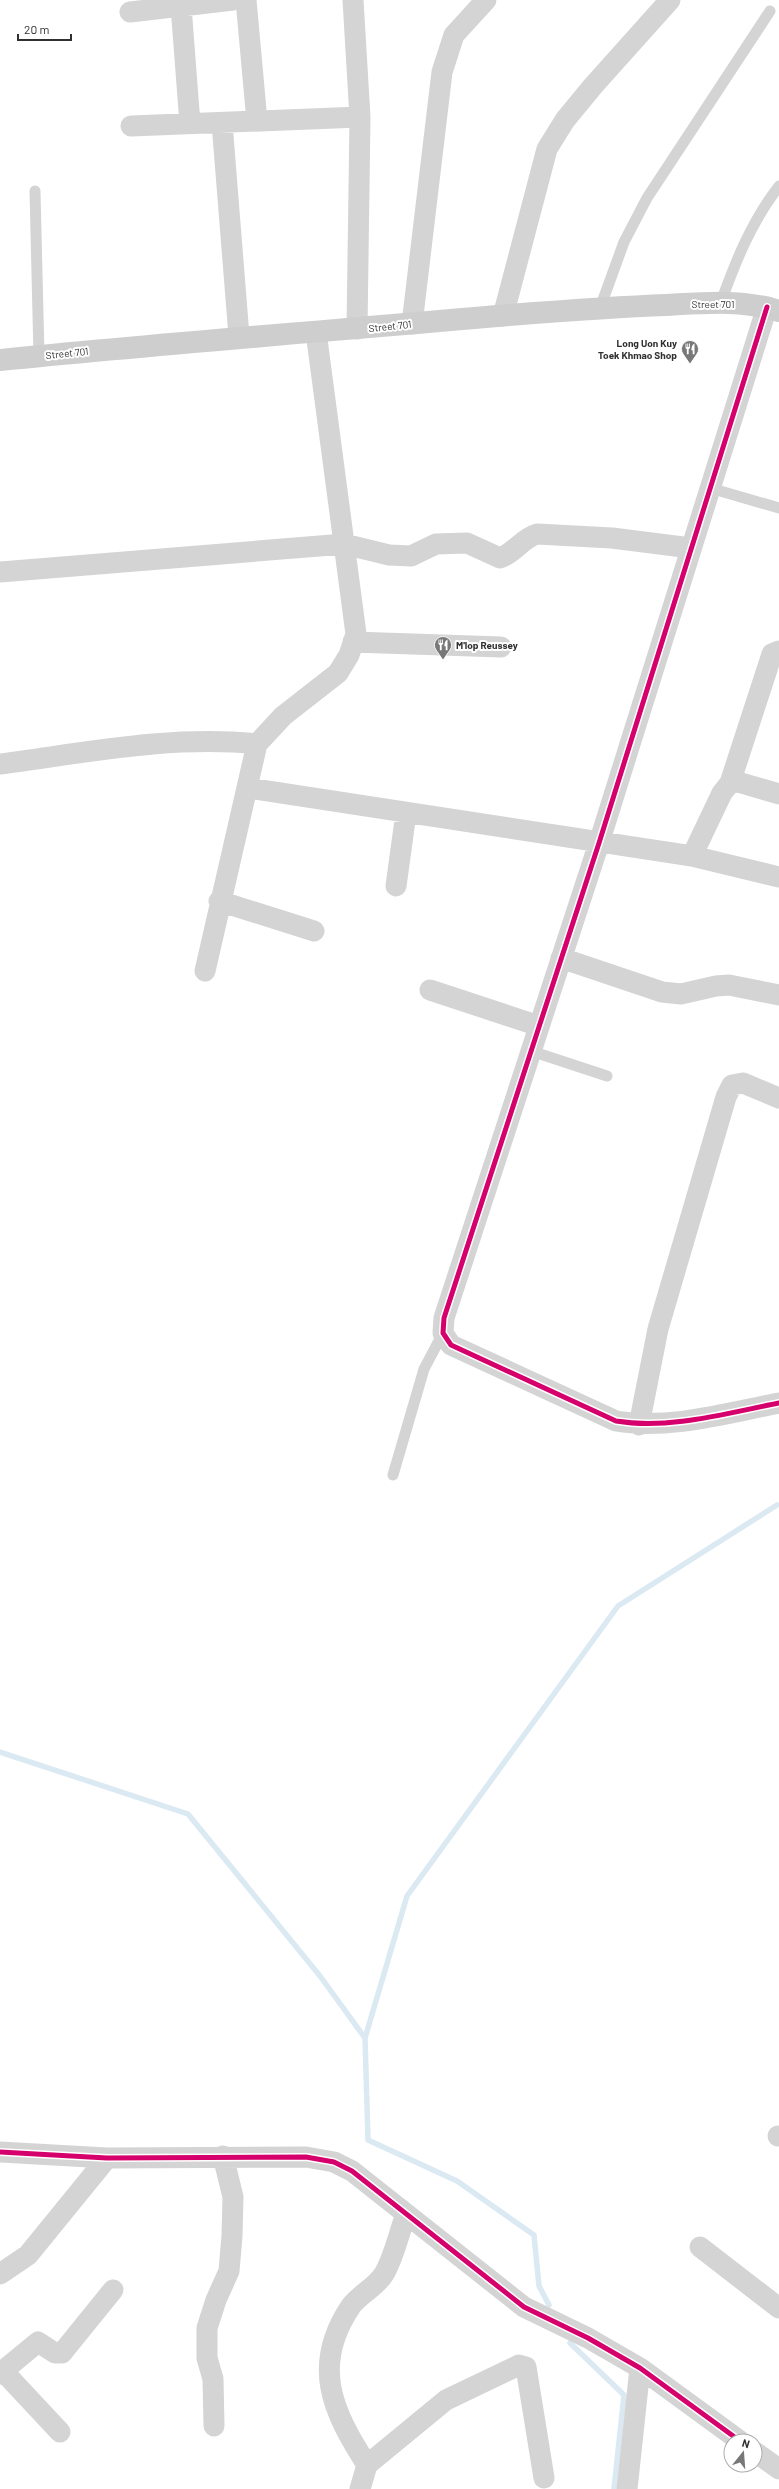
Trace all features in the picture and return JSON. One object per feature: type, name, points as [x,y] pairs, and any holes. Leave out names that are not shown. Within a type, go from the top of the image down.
[{"type":"main road","name":"Street 701","points":[[0,360],[239,336],[357,329],[600,308],[721,302],[773,309]]},
{"type":"street","points":[[130,12],[233,0]]},
{"type":"street","points":[[246,0],[257,121]]},
{"type":"street","points":[[353,0],[360,117],[357,329]]},
{"type":"street","points":[[412,324],[442,72],[454,34],[486,0]]},
{"type":"street","points":[[503,316],[547,149],[565,120],[593,86],[670,0]]},
{"type":"street","points":[[181,6],[190,124]]},
{"type":"street","points":[[131,126],[360,117]]},
{"type":"street","points":[[222,123],[239,336]]},
{"type":"street","points":[[773,309],[710,488],[599,843],[444,1318],[443,1333],[451,1345],[616,1421],[639,1425],[703,1417],[779,1403]]},
{"type":"street","points":[[205,971],[219,901],[248,788],[257,744],[283,716],[338,673],[349,655],[356,634],[316,332]]},
{"type":"street","points":[[0,572],[344,544],[389,555],[411,556],[436,544],[467,543],[500,558],[512,554],[527,537],[537,534],[612,538],[691,548]]},
{"type":"street","points":[[354,642],[501,647]]},
{"type":"street","points":[[692,856],[722,793],[730,783],[772,654],[779,651]]},
{"type":"street","points":[[0,764],[127,748],[222,740],[257,744]]},
{"type":"street","points":[[730,783],[738,782],[779,794]]},
{"type":"street","points":[[248,788],[599,843],[692,856],[779,877]]},
{"type":"street","points":[[396,886],[406,813]]},
{"type":"street","points":[[219,901],[314,931]]},
{"type":"street","points":[[561,958],[662,992],[681,994],[716,986],[729,985],[779,995]]},
{"type":"street","points":[[430,990],[539,1026]]},
{"type":"street","points":[[639,1425],[658,1329],[726,1097],[732,1085],[743,1083],[779,1098]]},
{"type":"street","points":[[0,2152],[107,2158],[223,2156],[306,2157],[334,2162],[352,2171],[524,2306],[588,2338],[640,2368],[729,2433]]},
{"type":"street","points":[[214,2426],[213,2379],[207,2358],[207,2328],[216,2300],[229,2271],[232,2236],[233,2197],[223,2156]]},
{"type":"street","points":[[0,2274],[28,2255],[107,2158]]},
{"type":"street","points":[[367,2465],[346,2431],[337,2410],[328,2379],[330,2355],[336,2331],[352,2305],[384,2274],[406,2214]]},
{"type":"street","points":[[700,2247],[779,2308]]},
{"type":"street","points":[[60,2432],[2,2373],[38,2342],[54,2353],[62,2353],[113,2290]]},
{"type":"street","points":[[360,2489],[367,2465],[446,2400],[519,2364],[526,2367],[544,2478]]},
{"type":"street","points":[[627,2489],[640,2368]]},
{"type":"street","points":[[763,2458],[779,2469]]},
{"type":"lane","points":[[600,308],[624,242],[647,198],[770,11]]},
{"type":"lane","points":[[721,302],[740,249],[762,208],[779,186]]},
{"type":"lane","points":[[36,191],[39,356]]},
{"type":"lane","points":[[710,488],[779,508]]},
{"type":"lane","points":[[531,1051],[608,1076]]},
{"type":"lane","points":[[393,1475],[424,1369],[443,1333]]},
{"type":"waterway","points":[[549,2305],[539,2286],[534,2235],[457,2181],[368,2140],[365,2038],[407,1896],[618,1606],[777,1505]]},
{"type":"waterway","points":[[0,1752],[188,1814],[320,1976],[365,2038]]},
{"type":"waterway","points":[[570,2343],[624,2395],[614,2489]]},
{"type":"cycle path","points":[[767,307],[599,843],[444,1318],[443,1333],[451,1345],[616,1421],[636,1423],[677,1422],[779,1403]]},
{"type":"cycle path","points":[[0,2152],[107,2158],[306,2157],[334,2162],[352,2171],[524,2307],[588,2338],[640,2368],[729,2433]]},
{"type":"place","name":"Long Uon Kuy Toek Khmao Shop","points":[[690,364]]},
{"type":"place","name":"M'lop Reussey","points":[[443,660]]}]
